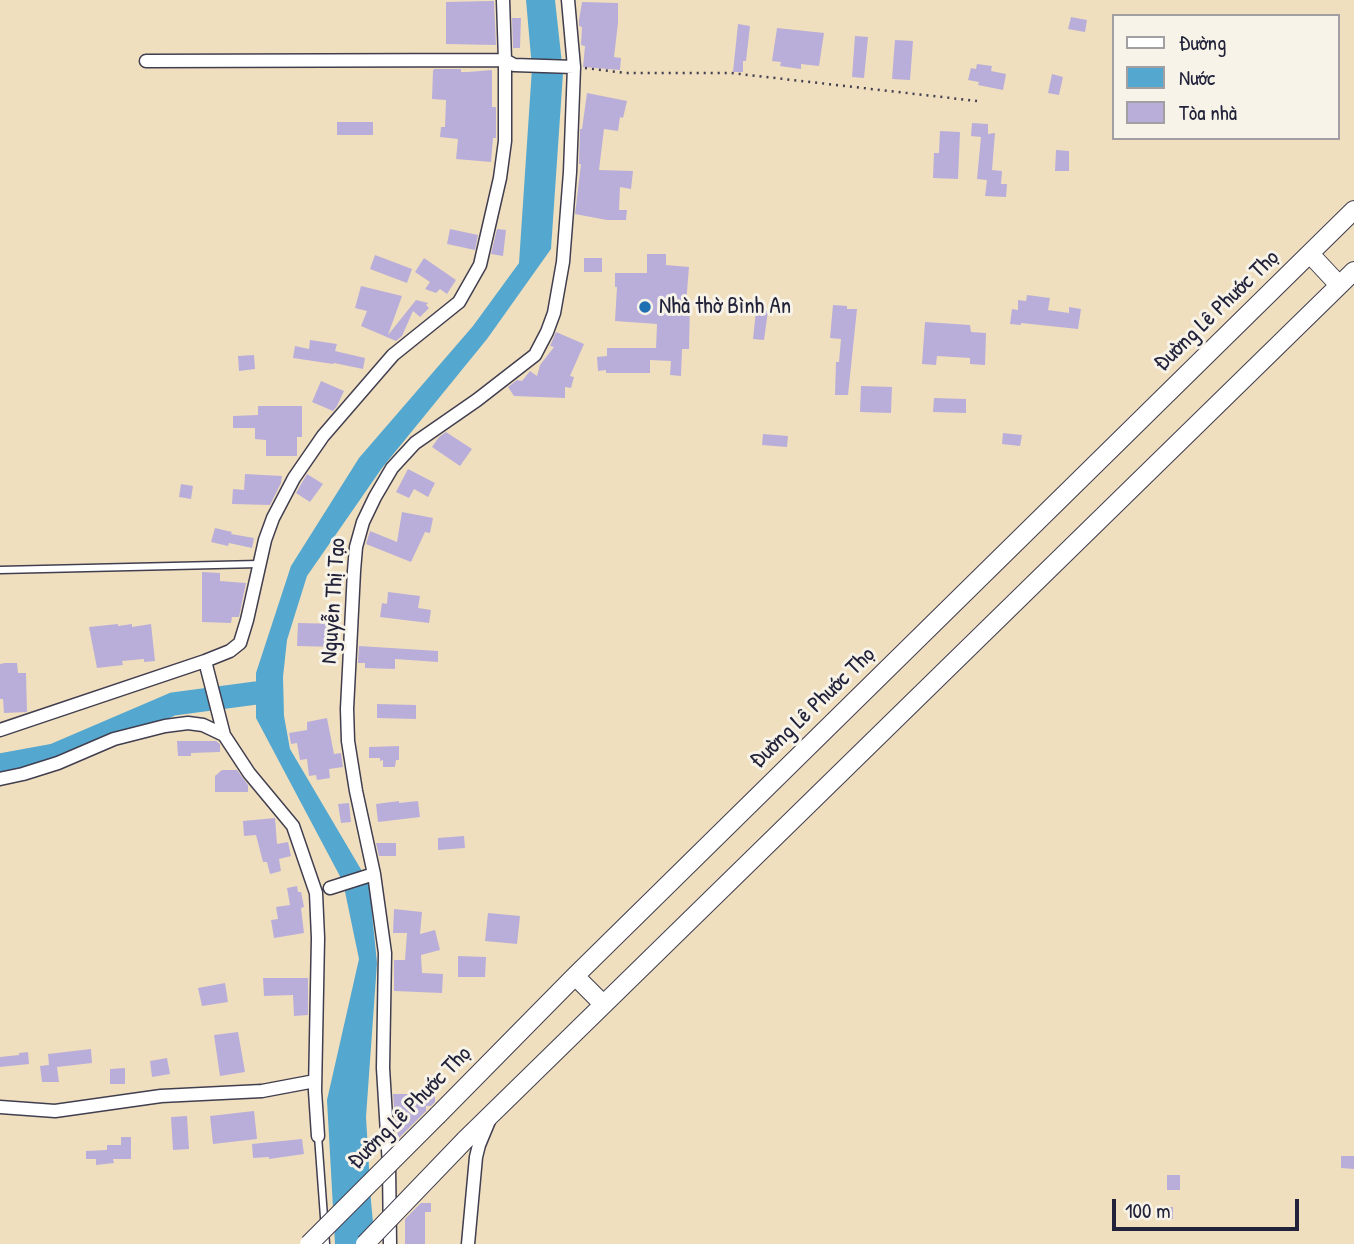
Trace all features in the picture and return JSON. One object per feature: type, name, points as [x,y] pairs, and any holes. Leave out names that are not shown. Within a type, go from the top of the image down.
[{"type":"street","points":[[0,730],[207,666],[240,643],[265,540],[283,497],[323,436],[393,355],[459,302],[481,265],[500,178],[505,141],[510,63],[503,0]]},
{"type":"street","name":"Nguyễn Thị Tạo","points":[[390,1244],[383,1068],[385,953],[348,741],[352,599],[359,534],[374,497],[393,468],[415,443],[535,355],[547,332],[554,313],[565,247],[570,172],[568,0]]},
{"type":"street","points":[[146,61],[510,63],[569,67]]},
{"type":"street","name":"Đường Lê Phước Thọ","points":[[309,1244],[575,976],[1354,210]]},
{"type":"street","points":[[1310,254],[1339,285]]},
{"type":"street","points":[[365,1244],[495,1109],[1354,271]]},
{"type":"street","points":[[207,666],[223,730],[249,773],[293,826],[316,893],[318,937],[315,1081],[318,1136]]},
{"type":"street","points":[[0,779],[58,763],[114,739],[165,726],[188,723],[223,730]]},
{"type":"street","points":[[330,888],[371,875]]},
{"type":"street","points":[[575,976],[603,1004]]},
{"type":"street","points":[[0,1107],[55,1111],[161,1096],[262,1091],[315,1081]]},
{"type":"street","points":[[468,1244],[476,1157],[495,1109]]},
{"type":"lane","points":[[0,570],[259,564]]},
{"type":"lane","points":[[316,893],[330,888]]},
{"type":"lane","points":[[318,1136],[326,1244]]},
{"type":"path","points":[[569,67],[625,73],[731,73],[976,101]]},
{"type":"water","points":[[526,0],[555,0],[563,73],[551,249],[487,339],[382,468],[307,576],[287,640],[283,677],[284,716],[290,749],[369,883],[377,963],[366,1117],[375,1244],[335,1244],[327,1100],[359,959],[343,882],[256,718],[256,673],[291,566],[359,458],[473,326],[519,263],[532,68]]},
{"type":"building","points":[[494,1],[496,45],[446,44],[446,2]]},
{"type":"building","points":[[582,2],[618,3],[614,57],[621,58],[620,70],[583,67],[585,46],[581,45],[582,27],[579,26]]},
{"type":"building","points":[[1071,17],[1087,20],[1085,32],[1068,29]]},
{"type":"building","points":[[512,18],[521,18],[520,48],[513,48]]},
{"type":"building","points":[[738,24],[750,26],[743,72],[733,72]]},
{"type":"building","points":[[777,28],[824,33],[819,66],[801,64],[801,69],[780,66],[781,62],[772,61]]},
{"type":"building","points":[[855,36],[868,37],[864,78],[852,77]]},
{"type":"building","points":[[895,40],[913,41],[910,80],[892,79]]},
{"type":"building","points":[[977,64],[992,66],[991,71],[1006,74],[1003,90],[968,80],[971,68],[976,69]]},
{"type":"building","points":[[435,69],[461,69],[461,72],[492,70],[492,107],[496,107],[496,138],[493,138],[491,162],[456,159],[458,139],[440,137],[441,127],[445,127],[446,100],[432,99]]},
{"type":"building","points":[[1052,74],[1063,77],[1059,95],[1048,93]]},
{"type":"building","points":[[587,93],[627,101],[623,118],[620,117],[618,131],[604,129],[599,170],[633,171],[631,189],[620,187],[619,210],[627,210],[626,220],[607,220],[575,214],[581,164],[580,129]]},
{"type":"building","points":[[337,122],[373,122],[373,135],[337,135]]},
{"type":"building","points":[[972,123],[988,124],[988,134],[995,133],[992,170],[1002,171],[1001,184],[1007,184],[1006,197],[985,196],[987,180],[977,179],[981,137],[971,136]]},
{"type":"building","points":[[940,131],[960,132],[958,179],[933,178],[934,153],[939,153]]},
{"type":"building","points":[[1056,150],[1069,151],[1069,171],[1055,171]]},
{"type":"building","points":[[450,229],[478,235],[475,250],[447,244]]},
{"type":"building","points":[[497,229],[506,230],[503,256],[491,254]]},
{"type":"building","points":[[647,254],[666,254],[666,265],[689,267],[686,304],[690,304],[689,349],[682,349],[681,376],[670,375],[671,361],[650,360],[650,373],[598,371],[597,357],[607,356],[607,348],[656,348],[657,324],[615,321],[615,273],[647,273]]},
{"type":"building","points":[[375,255],[412,269],[407,283],[370,269]]},
{"type":"building","points":[[424,258],[456,280],[447,294],[440,289],[436,293],[425,289],[430,282],[415,272]]},
{"type":"building","points":[[584,258],[602,258],[602,272],[584,272]]},
{"type":"building","points":[[361,286],[402,296],[388,335],[416,300],[428,303],[426,305],[429,308],[420,317],[413,311],[402,336],[396,341],[361,326],[367,311],[355,308]]},
{"type":"building","points":[[1027,295],[1050,298],[1048,310],[1069,313],[1069,307],[1081,309],[1078,329],[1010,324],[1012,309],[1018,310],[1018,300],[1026,301]]},
{"type":"building","points":[[833,305],[857,309],[848,395],[835,395],[836,362],[839,362],[841,339],[830,338]]},
{"type":"building","points":[[756,310],[768,311],[764,340],[753,339]]},
{"type":"building","points":[[925,322],[970,325],[971,332],[986,333],[985,365],[970,364],[970,358],[937,356],[936,365],[922,364]]},
{"type":"building","points":[[556,332],[584,344],[570,376],[574,377],[571,388],[565,387],[565,398],[514,396],[508,387],[517,380],[522,381],[530,371],[537,376],[540,365],[554,347],[550,346]]},
{"type":"building","points":[[310,340],[337,344],[335,351],[365,358],[363,369],[293,358],[295,346],[309,349]]},
{"type":"building","points":[[254,355],[255,369],[239,371],[238,356]]},
{"type":"building","points":[[321,381],[344,391],[333,411],[312,402]]},
{"type":"building","points":[[861,386],[892,387],[891,413],[860,412]]},
{"type":"building","points":[[934,398],[966,399],[966,413],[933,412]]},
{"type":"building","points":[[258,406],[302,406],[302,437],[297,437],[297,456],[266,456],[266,440],[255,439],[255,428],[233,428],[233,416],[258,415]]},
{"type":"building","points":[[446,432],[472,449],[460,466],[432,447]]},
{"type":"building","points":[[1003,433],[1022,435],[1020,446],[1002,444]]},
{"type":"building","points":[[763,434],[788,436],[787,447],[762,445]]},
{"type":"building","points":[[408,469],[435,483],[428,497],[414,489],[409,498],[396,492]]},
{"type":"building","points":[[245,474],[282,476],[270,505],[232,504],[233,489],[244,490]]},
{"type":"building","points":[[307,474],[323,484],[310,502],[296,493]]},
{"type":"building","points":[[181,484],[193,486],[191,499],[179,497]]},
{"type":"building","points":[[402,512],[433,518],[430,533],[425,532],[411,562],[366,544],[370,531],[397,542]]},
{"type":"building","points":[[215,528],[254,538],[252,548],[211,542]]},
{"type":"building","points":[[202,572],[220,573],[220,581],[246,583],[239,617],[232,617],[231,623],[202,622]]},
{"type":"building","points":[[388,592],[420,596],[418,608],[431,610],[429,623],[380,617],[382,603],[387,604]]},
{"type":"building","points":[[298,623],[340,624],[339,647],[297,646]]},
{"type":"building","points":[[132,624],[132,627],[151,624],[155,661],[122,661],[123,665],[97,668],[89,627]]},
{"type":"building","points":[[359,646],[438,651],[438,662],[395,659],[395,669],[365,668],[365,663],[358,663]]},
{"type":"building","points":[[17,663],[18,673],[26,673],[27,712],[4,713],[3,699],[0,699],[0,664]]},
{"type":"building","points":[[377,704],[416,705],[416,719],[377,718]]},
{"type":"building","points":[[327,718],[334,754],[341,753],[343,767],[329,769],[330,778],[317,780],[316,775],[309,776],[307,759],[300,760],[297,743],[291,744],[289,733],[307,730],[307,722]]},
{"type":"building","points":[[177,741],[216,741],[220,744],[220,752],[178,756]]},
{"type":"building","points":[[399,746],[399,760],[396,760],[395,767],[383,767],[383,760],[380,761],[380,758],[369,758],[369,747]]},
{"type":"building","points":[[222,770],[237,770],[248,785],[248,792],[215,792],[215,776]]},
{"type":"building","points":[[418,801],[420,817],[378,822],[376,804]]},
{"type":"building","points":[[349,803],[351,822],[341,823],[338,804]]},
{"type":"building","points":[[275,818],[277,844],[288,842],[291,856],[279,859],[281,871],[270,874],[267,862],[263,862],[256,835],[244,836],[243,821]]},
{"type":"building","points":[[464,836],[465,848],[438,850],[438,838]]},
{"type":"building","points":[[376,843],[396,843],[396,856],[379,856]]},
{"type":"building","points":[[297,886],[304,907],[301,908],[304,933],[274,938],[271,920],[278,919],[276,907],[290,905],[287,888]]},
{"type":"building","points":[[394,909],[422,912],[420,934],[435,930],[440,950],[421,955],[422,973],[443,974],[442,993],[394,991],[394,960],[405,960],[407,933],[393,933]]},
{"type":"building","points":[[488,913],[520,916],[517,944],[485,941]]},
{"type":"building","points":[[458,956],[486,957],[485,977],[458,977]]},
{"type":"building","points":[[263,978],[308,978],[308,1015],[294,1016],[293,995],[264,996]]},
{"type":"building","points":[[225,983],[228,1002],[202,1006],[198,988]]},
{"type":"building","points":[[238,1032],[245,1072],[220,1076],[214,1035]]},
{"type":"building","points":[[91,1049],[92,1063],[57,1067],[59,1082],[42,1082],[40,1066],[49,1065],[48,1054]]},
{"type":"building","points":[[28,1052],[29,1064],[0,1067],[0,1057]]},
{"type":"building","points":[[167,1058],[170,1074],[152,1077],[150,1061]]},
{"type":"building","points":[[125,1068],[125,1084],[110,1084],[110,1069]]},
{"type":"building","points":[[393,1094],[435,1094],[435,1102],[426,1106],[426,1111],[397,1140],[398,1129],[396,1130]]},
{"type":"building","points":[[254,1111],[257,1139],[213,1144],[210,1116]]},
{"type":"building","points":[[187,1116],[189,1149],[173,1150],[171,1117]]},
{"type":"building","points":[[121,1137],[131,1137],[131,1159],[113,1159],[114,1163],[96,1165],[96,1159],[86,1159],[86,1151],[107,1150],[107,1145],[121,1145]]},
{"type":"building","points":[[302,1139],[304,1154],[269,1159],[253,1158],[252,1144]]},
{"type":"building","points":[[1341,1156],[1354,1156],[1354,1169],[1341,1168]]},
{"type":"building","points":[[1167,1175],[1180,1175],[1180,1190],[1167,1190]]},
{"type":"building","points":[[421,1203],[431,1203],[431,1212],[425,1212],[425,1244],[405,1244],[405,1219]]},
{"type":"building","points":[[1173,1207],[1173,1219],[1156,1220],[1156,1208]]},
{"type":"waterway","points":[[0,765],[54,755],[173,704],[256,693]]},
{"type":"place","name":"Nhà thờ Bình An","points":[[645,307]]}]
